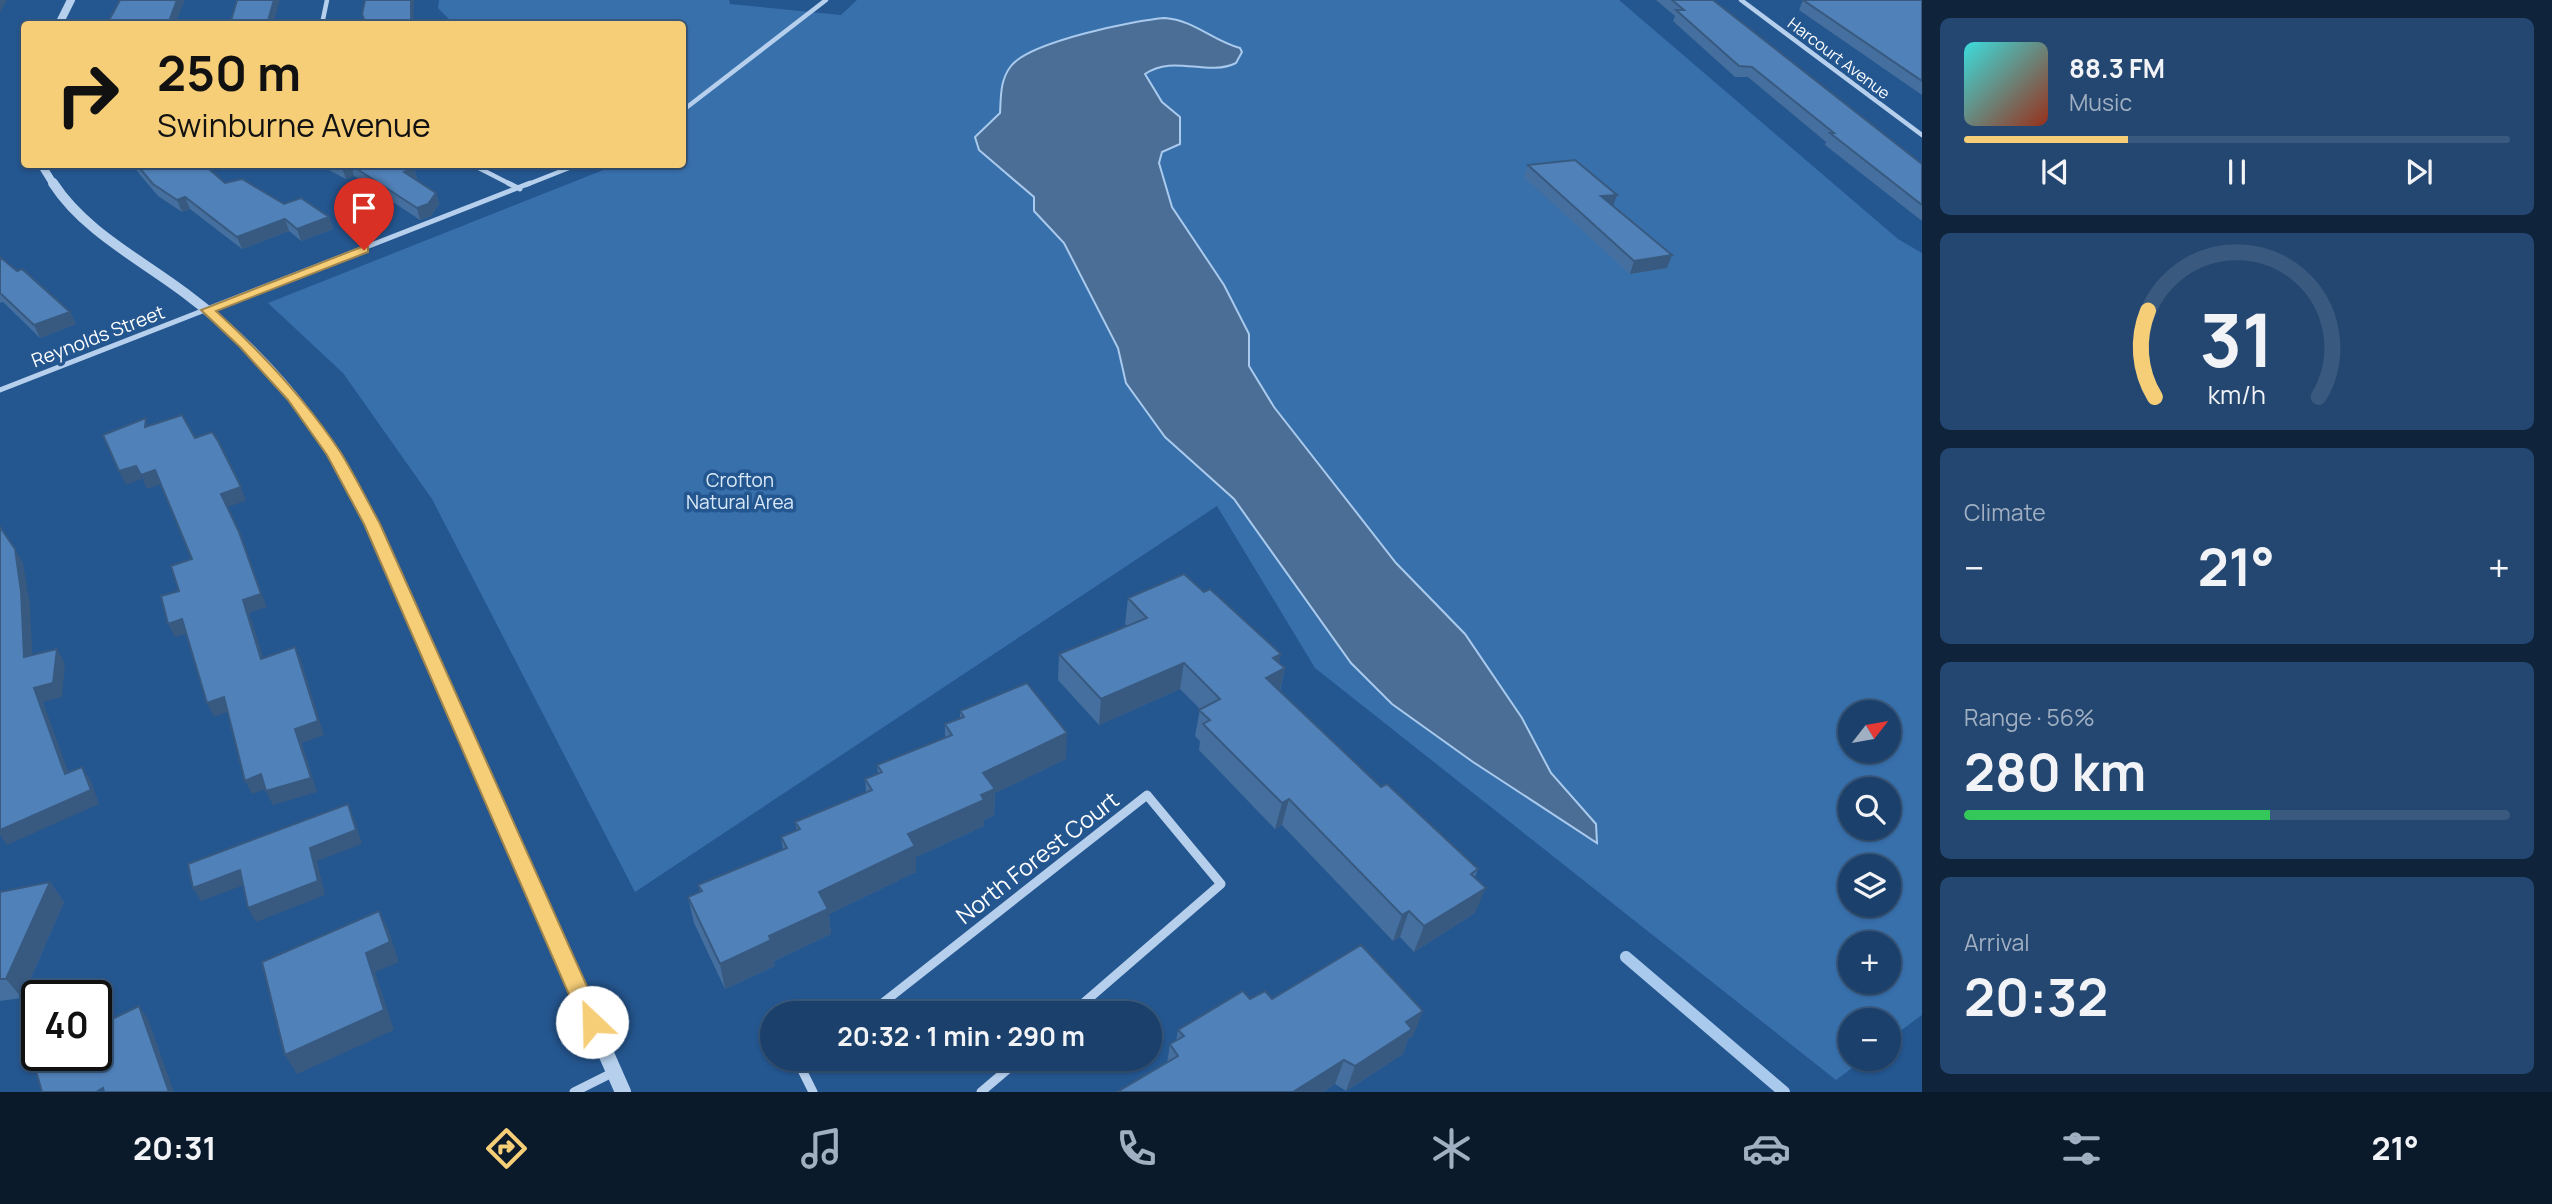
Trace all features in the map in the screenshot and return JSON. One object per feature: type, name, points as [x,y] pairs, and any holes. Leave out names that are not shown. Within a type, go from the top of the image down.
[{"type":"street","points":[[60,21],[71,0]]},
{"type":"street","points":[[323,21],[327,0]]},
{"type":"street","points":[[686,108],[826,0]]},
{"type":"street","name":"Harcourt Avenue","points":[[1741,0],[1922,135]]},
{"type":"street","points":[[1913,129],[1922,128]]},
{"type":"street","points":[[44,168],[65,201],[102,235],[208,310],[245,344],[293,397],[334,454],[372,524],[623,1092]]},
{"type":"street","points":[[479,168],[520,189]]},
{"type":"street","name":"Reynolds Street","points":[[0,390],[570,168]]},
{"type":"street","name":"North Forest Court","points":[[885,1001],[1146,794],[1221,884],[1086,1001]]},
{"type":"street","points":[[802,1071],[813,1092]]},
{"type":"street","points":[[981,1092],[1006,1071]]},
{"type":"street","points":[[574,1092],[614,1072]]},
{"type":"green space","name":"Crofton Natural Area","points":[[439,0],[729,0],[730,4],[841,15],[857,0],[1619,0],[1898,239],[1922,253],[1922,1015],[1901,1030],[1901,1008],[1838,1008],[1838,1071],[1848,1071],[1836,1080],[1315,668],[1217,506],[635,892],[432,499],[343,373],[268,303],[608,168],[686,168],[686,21],[451,21],[438,8]]},
{"type":"shaded area","points":[[1165,18],[1185,23],[1240,48],[1242,52],[1236,63],[1225,67],[1178,65],[1156,68],[1145,74],[1162,102],[1180,117],[1180,144],[1162,152],[1159,163],[1172,207],[1224,285],[1249,334],[1249,366],[1274,407],[1396,563],[1465,634],[1522,718],[1551,773],[1596,824],[1597,843],[1473,762],[1392,704],[1351,663],[1234,499],[1165,437],[1126,383],[1118,348],[1064,243],[1034,211],[1034,197],[979,150],[975,137],[1000,113],[1005,77],[1011,66],[1022,57],[1084,34]]},
{"type":"building","points":[[120,0],[177,0],[169,21],[109,21]]},
{"type":"building","points":[[237,0],[274,0],[268,21],[231,21]]},
{"type":"building","points":[[365,0],[411,0],[411,21],[365,21],[362,14]]},
{"type":"building","points":[[1672,0],[1713,0],[1922,164],[1922,205],[1752,67],[1739,66],[1676,10],[1684,10]]},
{"type":"building","points":[[1803,0],[1922,0],[1922,81]]},
{"type":"building","points":[[1575,160],[1617,195],[1601,196],[1672,255],[1634,261],[1528,165]]},
{"type":"building","points":[[139,168],[208,168],[225,183],[242,179],[284,204],[301,198],[329,217],[297,229],[285,219],[237,237],[185,197],[177,200],[153,184]]},
{"type":"building","points":[[356,168],[414,168],[404,172],[436,193],[428,204],[417,208]]},
{"type":"building","points":[[0,257],[17,271],[22,269],[70,312],[34,325],[0,293]]},
{"type":"building","points":[[182,415],[195,438],[212,432],[241,487],[221,494],[239,532],[261,594],[243,600],[261,659],[295,647],[318,721],[295,729],[311,778],[266,791],[261,774],[245,781],[224,697],[207,703],[182,619],[168,624],[161,596],[179,591],[171,566],[192,559],[155,470],[141,475],[136,466],[119,471],[103,435],[146,418],[145,427]]},
{"type":"building","points":[[0,527],[15,549],[21,591],[24,657],[57,649],[53,683],[34,688],[65,774],[82,767],[91,790],[0,830]]},
{"type":"building","points":[[1184,574],[1204,592],[1210,589],[1281,654],[1273,658],[1285,668],[1266,678],[1381,787],[1387,784],[1478,869],[1471,874],[1486,888],[1424,926],[1409,911],[1402,915],[1289,799],[1282,803],[1203,724],[1210,720],[1199,710],[1220,699],[1184,663],[1101,699],[1059,654],[1147,618],[1128,598]]},
{"type":"building","points":[[1027,683],[1067,733],[983,773],[995,789],[981,795],[984,800],[908,834],[915,846],[819,892],[828,909],[769,936],[771,940],[720,964],[688,897],[702,891],[698,885],[787,848],[781,837],[800,829],[795,822],[872,790],[865,779],[882,772],[877,765],[952,735],[945,724],[964,717],[960,711]]},
{"type":"building","points":[[348,804],[356,830],[310,848],[318,881],[248,908],[240,870],[193,888],[188,864]]},
{"type":"building","points":[[50,882],[6,979],[0,979],[0,892]]},
{"type":"building","points":[[379,911],[390,942],[366,953],[384,1010],[285,1055],[262,962]]},
{"type":"building","points":[[1361,945],[1423,1011],[1406,1022],[1412,1029],[1355,1066],[1344,1060],[1293,1092],[1117,1092],[1153,1071],[1162,1071],[1162,1065],[1178,1056],[1170,1044],[1184,1036],[1178,1030],[1243,991],[1250,999],[1265,991],[1272,999]]},
{"type":"building","points":[[139,1006],[169,1092],[104,1092],[103,1088],[96,1092],[42,1092],[36,1071],[112,1071],[112,1019]]},
{"type":"waterway","points":[[1626,957],[1784,1092]]},
{"type":"route","points":[[364,250],[208,310],[245,344],[293,397],[334,454],[372,524],[592,1022]]}]
